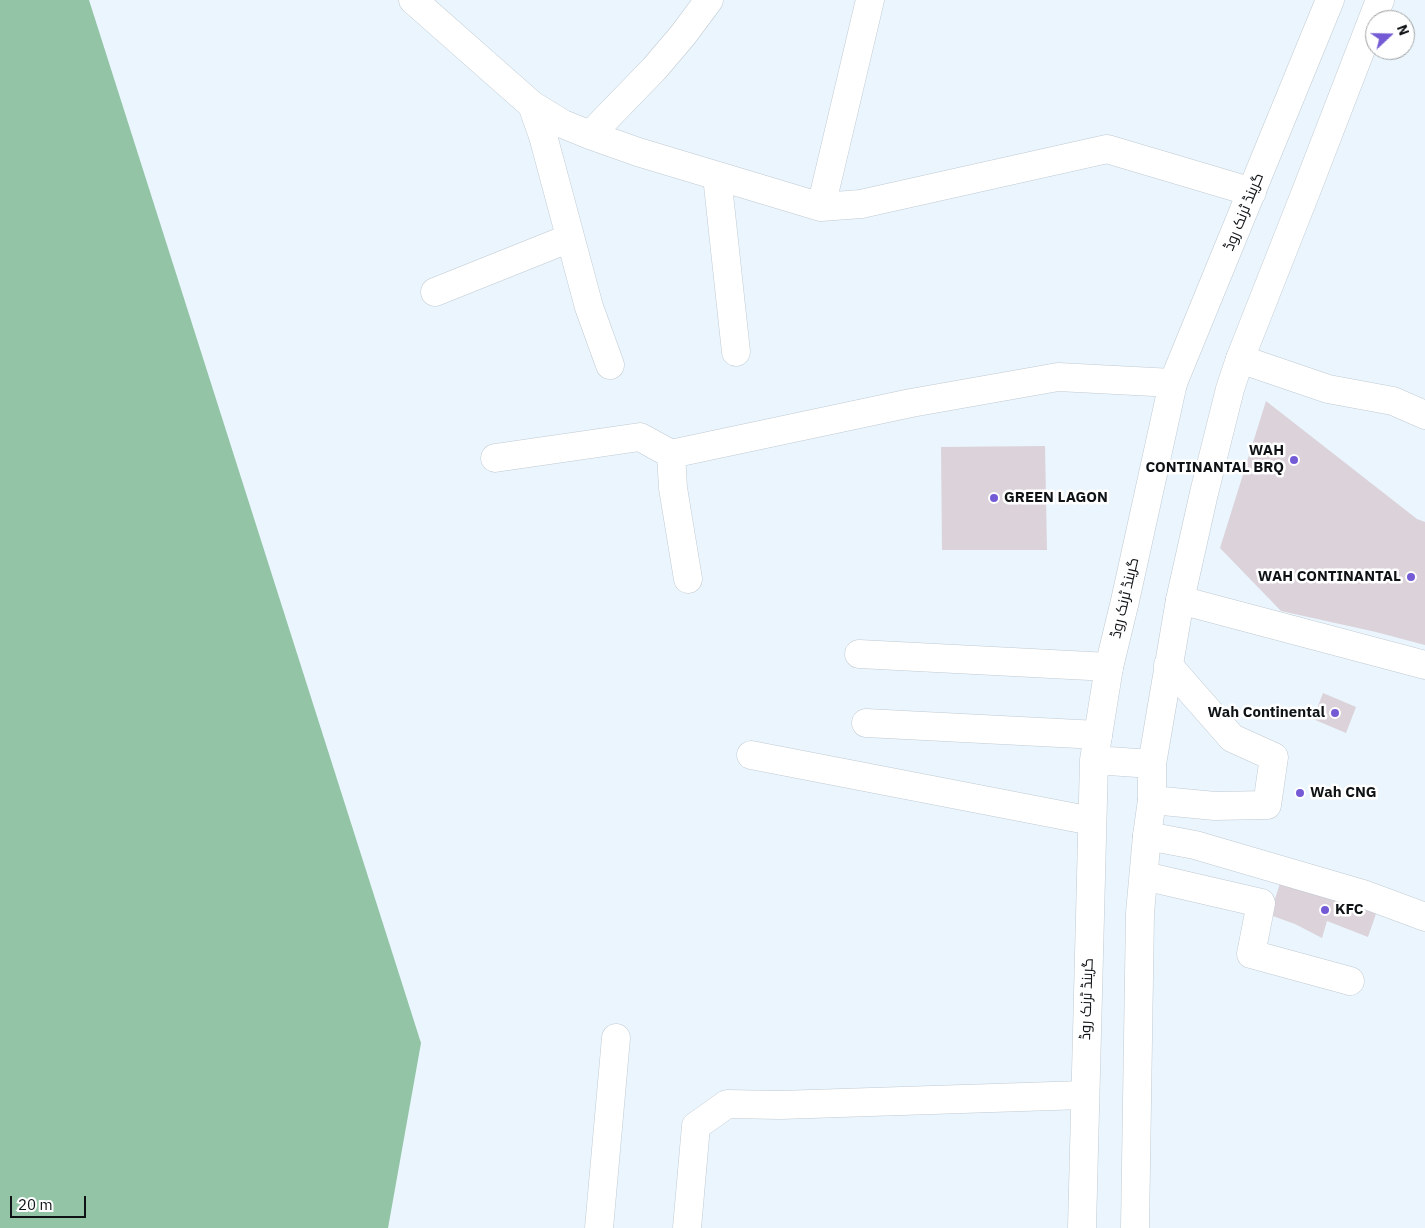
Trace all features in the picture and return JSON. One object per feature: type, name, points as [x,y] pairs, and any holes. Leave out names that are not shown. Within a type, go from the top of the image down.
[{"type":"main road","points":[[412,0],[532,105],[563,124],[638,152],[821,207],[861,204],[1107,149],[1252,192]]},
{"type":"main road","points":[[590,135],[654,68],[710,0]]},
{"type":"main road","points":[[821,207],[870,0]]},
{"type":"main road","name":"گرینڈ ٹرنک روڈ","points":[[1082,1228],[1092,821],[1096,748],[1109,667],[1173,383],[1330,0]]},
{"type":"main road","points":[[1135,1228],[1140,914],[1152,800],[1152,764],[1180,600],[1204,493],[1230,389],[1240,359],[1380,0]]},
{"type":"main road","points":[[532,105],[543,136],[589,307],[610,365]]},
{"type":"main road","points":[[717,176],[736,352]]},
{"type":"main road","points":[[436,292],[570,238]]},
{"type":"main road","points":[[1240,359],[1328,390],[1393,401],[1425,415]]},
{"type":"main road","points":[[495,458],[640,436],[671,454],[912,403],[1058,377],[1173,383]]},
{"type":"main road","points":[[671,454],[673,488],[688,579]]},
{"type":"main road","points":[[1180,600],[1425,665]]},
{"type":"main road","points":[[859,654],[1109,667]]},
{"type":"main road","points":[[1152,800],[1215,806],[1267,805],[1274,757],[1232,738],[1168,665]]},
{"type":"main road","points":[[866,723],[1096,748],[1152,764]]},
{"type":"main road","points":[[751,755],[1092,821]]},
{"type":"main road","points":[[1147,836],[1195,845],[1233,856],[1366,895],[1425,917]]},
{"type":"main road","points":[[1144,876],[1261,903],[1251,954],[1350,981]]},
{"type":"main road","points":[[599,1228],[616,1038]]},
{"type":"main road","points":[[687,1228],[696,1126],[727,1104],[780,1105],[1084,1095]]},
{"type":"green space","points":[[0,0],[89,0],[421,1043],[388,1228],[0,1228]]},
{"type":"building","name":"WAH CONTINANTAL BRQ","points":[[1266,401],[1417,519],[1425,522],[1425,645],[1281,611],[1220,548]]},
{"type":"building","name":"GREEN LAGON","points":[[1045,446],[1047,550],[942,550],[941,447]]},
{"type":"building","name":"Wah Continental","points":[[1323,693],[1356,707],[1346,733],[1313,719]]},
{"type":"building","name":"KFC","points":[[1281,880],[1379,905],[1368,937],[1327,921],[1322,938],[1295,924],[1270,915]]},
{"type":"place","name":"WAH CONTINANTAL BRQ","points":[[1294,460]]},
{"type":"place","name":"GREEN LAGON","points":[[994,498]]},
{"type":"place","name":"WAH CONTINANTAL","points":[[1411,577]]},
{"type":"place","name":"Wah Continental","points":[[1335,713]]},
{"type":"place","name":"Wah CNG","points":[[1300,793]]},
{"type":"place","name":"KFC","points":[[1325,910]]}]
